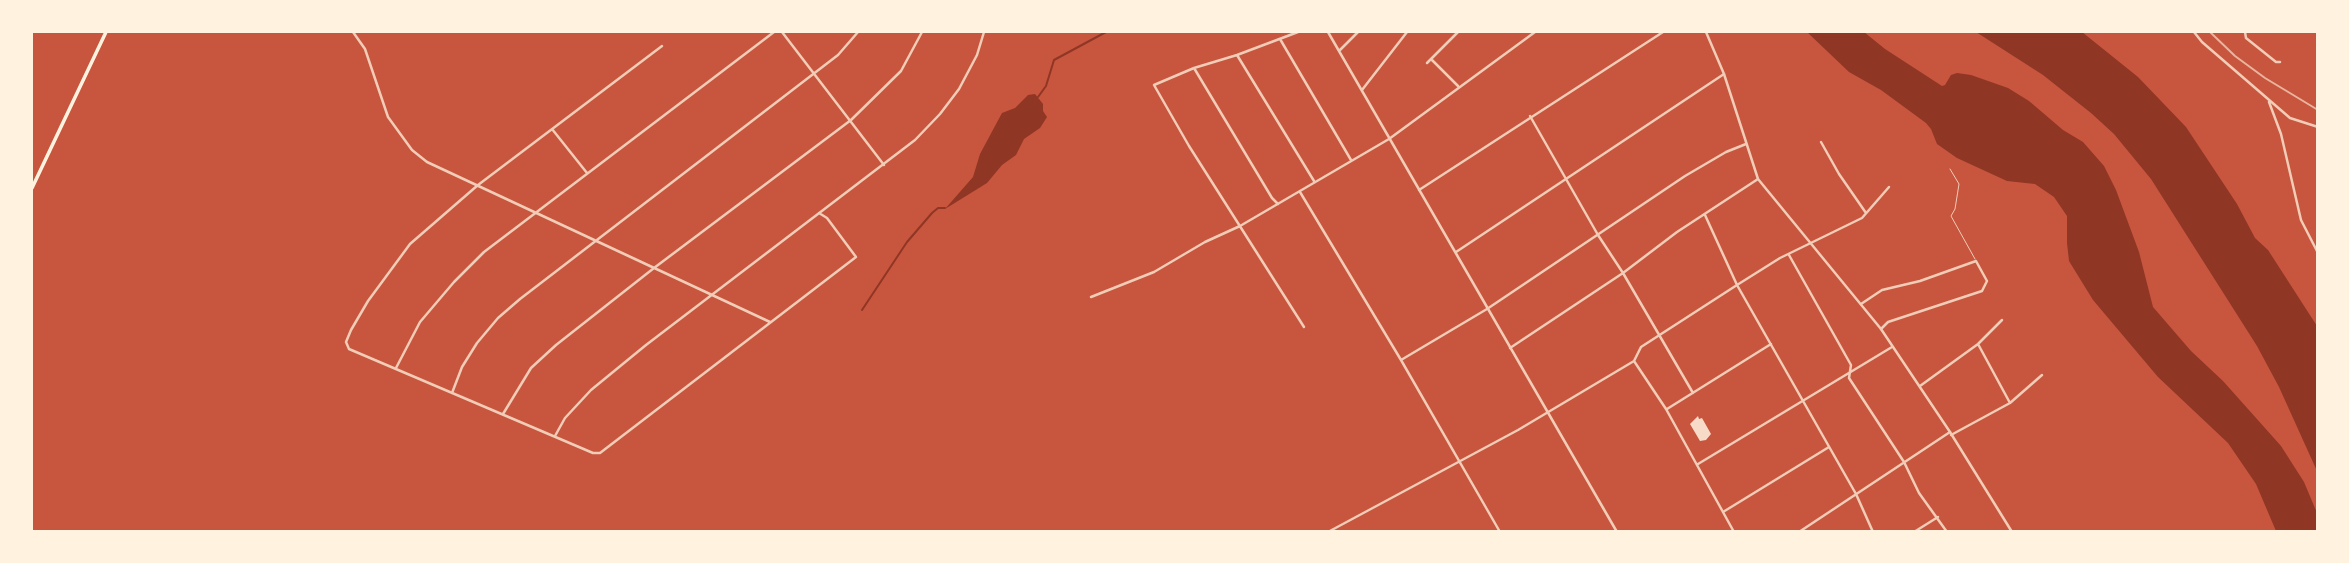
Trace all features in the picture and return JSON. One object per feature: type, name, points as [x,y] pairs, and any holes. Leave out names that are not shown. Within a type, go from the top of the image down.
[{"type":"main road","points":[[32,188],[106,32]]},
{"type":"street","points":[[353,32],[365,50],[388,117],[399,135],[427,162],[771,323]]},
{"type":"street","points":[[396,368],[420,322],[484,252],[774,32]]},
{"type":"street","points":[[782,32],[884,165]]},
{"type":"street","points":[[452,393],[462,367],[477,343],[498,318],[838,55],[858,32]]},
{"type":"street","points":[[502,415],[531,368],[556,345],[851,120],[901,71],[922,32]]},
{"type":"street","points":[[554,437],[565,418],[591,390],[915,140],[959,89],[977,55],[984,32]]},
{"type":"street","points":[[1298,32],[1194,68],[1154,85],[1304,327]]},
{"type":"street","points":[[1328,32],[1617,531]]},
{"type":"street","points":[[1339,50],[1358,32]]},
{"type":"street","points":[[1362,90],[1407,32]]},
{"type":"street","points":[[1427,63],[1458,32]]},
{"type":"street","points":[[1091,297],[1154,272],[1205,242],[1240,226],[1389,139],[1535,32]]},
{"type":"street","points":[[1419,190],[1663,32]]},
{"type":"street","points":[[1706,32],[1724,74],[1758,179],[1881,329],[1951,433],[2011,531]]},
{"type":"street","points":[[2194,32],[2269,102],[2290,118],[2318,127]]},
{"type":"street","points":[[2245,32],[2246,38],[2276,62],[2280,62]]},
{"type":"street","points":[[1280,39],[1351,160]]},
{"type":"street","points":[[662,46],[478,185],[410,244],[368,301],[351,330],[346,345],[349,349],[554,437],[593,453],[600,453],[856,257],[827,218],[819,213]]},
{"type":"street","points":[[1237,55],[1314,182]]},
{"type":"street","points":[[1430,59],[1458,86]]},
{"type":"street","points":[[1194,68],[1278,204]]},
{"type":"street","points":[[1456,252],[1724,74]]},
{"type":"street","points":[[2269,102],[2281,135],[2301,220],[2318,253]]},
{"type":"street","points":[[1530,116],[1693,393]]},
{"type":"street","points":[[552,129],[587,173]]},
{"type":"street","points":[[1821,142],[1866,213]]},
{"type":"street","points":[[1401,359],[1487,309],[1685,176],[1726,152],[1746,144]]},
{"type":"street","points":[[1510,348],[1623,273],[1676,232],[1758,179]]},
{"type":"street","points":[[1328,531],[1518,430],[1634,362],[1641,348],[1737,285],[1862,218],[1889,187]]},
{"type":"street","points":[[1300,192],[1401,359],[1500,531]]},
{"type":"street","points":[[1705,215],[1737,285],[1856,494],[1873,531]]},
{"type":"street","points":[[1789,255],[1851,365],[1849,378],[1904,461],[1919,493],[1947,531]]},
{"type":"street","points":[[1861,304],[1882,290],[1920,281],[1976,261],[1987,281],[1982,291],[1908,314],[1888,322],[1881,329]]},
{"type":"street","points":[[1919,387],[1978,344],[2002,320]]},
{"type":"street","points":[[1667,409],[1771,344]]},
{"type":"street","points":[[1978,344],[2010,403]]},
{"type":"street","points":[[1698,464],[1892,347]]},
{"type":"street","points":[[1634,362],[1646,375],[1667,409],[1734,531]]},
{"type":"street","points":[[1799,531],[1904,461],[2010,403],[2042,375]]},
{"type":"street","points":[[1723,512],[1829,447]]},
{"type":"street","points":[[1914,531],[1938,517]]},
{"type":"lane","points":[[1950,169],[1959,184],[1955,209],[1951,216],[1976,261]]},
{"type":"shaded area","points":[[1807,32],[1864,32],[1942,86],[1951,75],[1957,73],[2008,88],[2083,142],[2104,166],[2116,190],[2139,252],[2153,307],[2281,446],[2304,482],[2317,513],[2317,531],[2276,531],[2256,484],[2228,443],[2158,377],[2093,300],[2069,261],[2067,216],[2054,197],[2035,184],[2007,181],[1957,158],[1937,144],[1926,123],[1881,90],[1849,72]]},
{"type":"shaded area","points":[[1976,32],[2082,32],[2138,77],[2186,127],[2237,204],[2255,238],[2268,250],[2317,326],[2317,471],[2257,346],[2151,179],[2114,134],[2091,113],[2043,75]]},
{"type":"shaded area","points":[[1035,94],[1043,104],[1047,117],[1040,128],[1024,139],[1016,155],[1002,165],[987,183],[945,209],[973,177],[980,154],[1002,113],[1015,108],[1028,95]]},
{"type":"building","points":[[1698,416],[1711,434],[1706,440],[1700,441],[1690,424]]},
{"type":"waterway","points":[[1038,97],[1046,86],[1054,60],[1106,32]]},
{"type":"waterway","points":[[862,310],[907,242],[932,213],[938,208],[945,208]]},
{"type":"railway","points":[[2210,32],[2235,56],[2265,78],[2318,110]]}]
